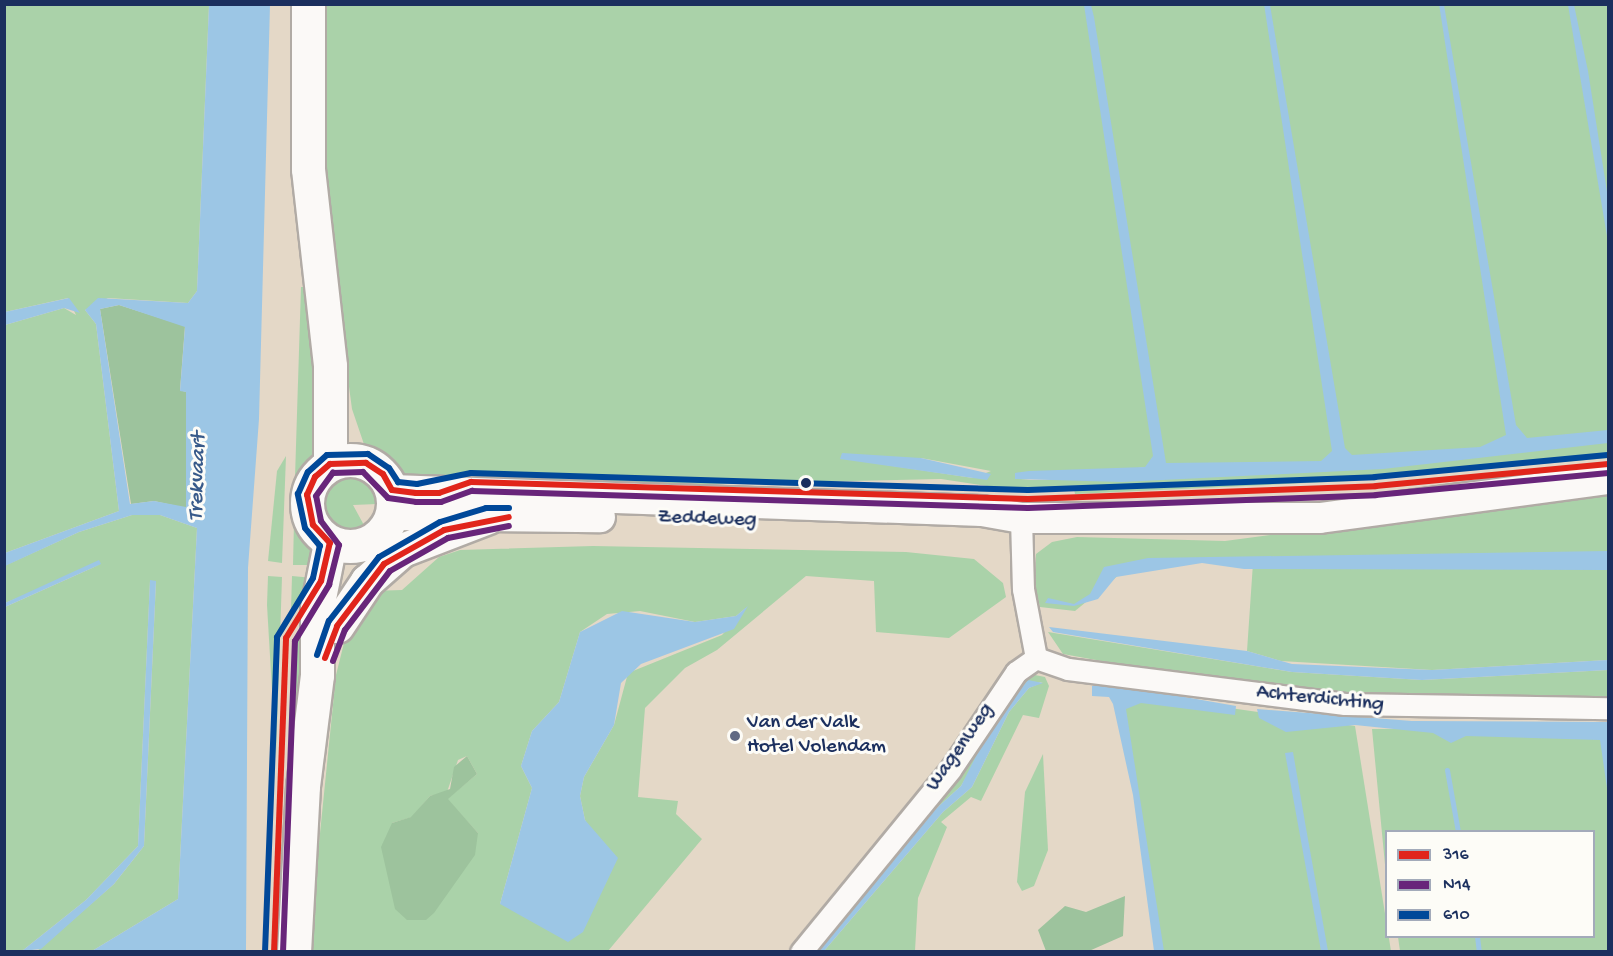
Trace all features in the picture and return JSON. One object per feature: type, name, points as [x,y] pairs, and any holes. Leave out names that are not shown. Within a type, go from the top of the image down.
[{"type":"main road","points":[[308,4],[311,224],[344,463]]},
{"type":"main road","points":[[344,463],[374,466],[392,502],[373,540],[343,545],[313,525],[307,506],[315,477],[344,463]]},
{"type":"main road","name":"Zeddeweg","points":[[392,502],[982,511],[1021,518],[1256,515],[1322,502],[1418,501],[1608,479]]},
{"type":"main road","name":"Zeddeweg","points":[[392,502],[488,517],[983,527],[1021,518]]},
{"type":"main road","points":[[317,675],[336,626],[367,581],[402,550],[488,517]]},
{"type":"main road","points":[[336,626],[343,545]]},
{"type":"main road","points":[[294,951],[303,786],[317,675],[317,608],[343,545]]},
{"type":"street","points":[[1021,518],[1023,589],[1036,658]]},
{"type":"street","name":"Achterdichting","points":[[1036,658],[1068,669],[1345,704],[1608,708]]},
{"type":"street","name":"Wagenweg","points":[[801,951],[950,770],[1016,672],[1036,658]]},
{"type":"green space","points":[[4,5],[209,5],[197,291],[188,303],[108,298],[85,310],[96,324],[119,511],[5,553],[5,325],[64,308],[76,315],[68,298],[5,312]]},
{"type":"green space","points":[[321,5],[1608,5],[1608,458],[1349,481],[1075,494],[1074,489],[1007,489],[941,479],[628,486],[460,477],[413,487],[368,456],[352,409],[320,169]],"holes":[[[840,458],[921,458],[991,471],[973,478]],[[1145,467],[1161,480],[1021,480],[1138,468]]]},
{"type":"green space","points":[[301,287],[307,287],[320,373],[318,460],[304,476],[295,477]]},
{"type":"green space","points":[[119,305],[185,326],[180,390],[186,392],[186,508],[154,501],[131,504],[100,309]]},
{"type":"green space","points":[[286,456],[282,563],[268,561],[277,471]]},
{"type":"green space","points":[[348,475],[366,480],[376,494],[377,504],[353,505],[365,527],[357,530],[334,527],[322,511],[328,483]]},
{"type":"green space","points":[[1608,490],[1608,660],[1432,670],[1281,661],[1247,651],[1253,563],[1176,563],[1120,574],[1075,611],[1040,607],[1035,586],[1036,554],[1052,542],[1077,537],[1225,541]]},
{"type":"green space","points":[[132,515],[160,515],[197,528],[178,899],[92,951],[37,951],[114,884],[144,846],[156,581],[150,581],[138,846],[86,900],[22,951],[5,951],[5,607],[101,564],[5,603],[4,566],[79,532]]},
{"type":"green space","points":[[300,520],[315,544],[317,565],[293,565],[294,521]]},
{"type":"green space","points":[[593,546],[906,552],[974,559],[1003,583],[1006,597],[949,638],[876,632],[874,581],[806,576],[717,650],[685,668],[645,708],[638,797],[678,801],[676,814],[702,839],[608,951],[308,952],[336,675],[344,643],[371,591],[402,590],[439,557],[460,550]],"holes":[[[747,607],[722,635],[628,673],[614,725],[584,777],[580,796],[585,820],[599,843],[500,904],[532,788],[521,766],[532,731],[559,702],[580,632],[607,614],[640,611],[695,622],[736,616]],[[467,756],[477,774],[447,799],[478,833],[392,823],[412,817],[430,796],[447,792],[458,760]]]},
{"type":"green space","points":[[268,576],[282,577],[276,758],[267,605]]},
{"type":"green space","points":[[292,576],[313,578],[295,610],[291,610]]},
{"type":"green space","points":[[297,632],[309,634],[292,741],[289,714]]},
{"type":"green space","points":[[1048,632],[1292,672],[1422,680],[1608,670],[1608,700],[1272,692],[1063,654]]},
{"type":"green space","points":[[1030,674],[1045,677],[1049,686],[1039,718],[1023,715],[981,801],[971,797],[941,822],[947,827],[918,898],[915,951],[824,951],[943,812],[972,787],[1009,712],[1029,688],[1043,682],[1021,685],[961,786],[929,815],[815,951],[1014,682]]},
{"type":"green space","points":[[1118,692],[1355,726],[1385,914],[1385,938],[1389,938],[1391,951],[1162,951]]},
{"type":"green space","points":[[1600,728],[1608,786],[1608,951],[1400,951],[1398,938],[1595,938],[1595,830],[1385,830],[1385,865],[1372,729]]},
{"type":"green space","points":[[1043,754],[1048,850],[1034,886],[1022,891],[1017,882],[1025,792]]},
{"type":"green space","points":[[467,756],[477,774],[448,799],[478,833],[475,855],[434,913],[426,920],[407,920],[395,909],[381,847],[392,823],[411,817],[430,796],[450,789],[454,767]]},
{"type":"green space","points":[[1125,896],[1123,936],[1089,951],[1046,951],[1038,930],[1065,906],[1086,912]]},
{"type":"water","points":[[1264,4],[1270,5],[1345,448],[1352,455],[1480,447],[1506,435],[1439,4],[1444,5],[1516,425],[1527,438],[1608,430],[1608,443],[1383,469],[1122,482],[1015,479],[1015,473],[1029,471],[1145,467],[1153,456],[1084,5],[1091,5],[1094,17],[1166,463],[1321,461],[1332,451]]},
{"type":"water","name":"Trekvaart","points":[[209,5],[270,5],[259,419],[248,568],[246,951],[92,951],[178,899],[197,528],[160,515],[132,515],[79,532],[5,566],[5,553],[119,511],[96,324],[85,310],[98,298],[188,303],[197,291]],"holes":[[[119,305],[185,327],[180,391],[186,392],[186,507],[154,501],[130,504],[100,309]]]},
{"type":"water","points":[[1568,5],[1574,5],[1588,71],[1608,198],[1608,242]]},
{"type":"water","points":[[69,298],[80,313],[64,308],[5,325],[5,312]]},
{"type":"water","points":[[842,453],[921,458],[991,474],[987,480],[840,459]]},
{"type":"water","points":[[1608,551],[1608,570],[1244,569],[1202,563],[1116,577],[1098,599],[1074,606],[1045,603],[1048,598],[1074,604],[1090,594],[1104,567],[1148,558]]},
{"type":"water","points":[[99,560],[101,564],[5,607],[5,603]]},
{"type":"water","points":[[150,580],[156,581],[144,846],[114,884],[41,949],[22,951],[86,900],[138,846]]},
{"type":"water","points":[[748,606],[734,629],[641,664],[621,683],[614,725],[584,777],[580,796],[585,820],[618,858],[583,932],[568,942],[500,904],[532,788],[521,766],[532,731],[559,702],[580,632],[622,611],[695,622],[736,616]]},
{"type":"water","points":[[1049,627],[1247,651],[1292,664],[1432,670],[1608,660],[1608,670],[1422,680],[1292,672],[1053,632]]},
{"type":"water","points":[[1028,680],[1043,683],[1029,688],[1009,712],[972,787],[943,812],[824,951],[815,952],[929,815],[961,786],[991,726]]},
{"type":"water","points":[[1105,683],[1236,706],[1235,715],[1141,703],[1126,709],[1164,951],[1154,951],[1133,795],[1113,704],[1109,697],[1092,696],[1092,686]]},
{"type":"water","points":[[1257,709],[1412,721],[1608,722],[1608,795],[1600,740],[1466,736],[1451,743],[1433,733],[1355,725],[1286,732],[1259,718]]},
{"type":"water","points":[[1293,752],[1328,951],[1321,951],[1285,753]]},
{"type":"waterway","points":[[1447,770],[1458,830]]},
{"type":"waterway","points":[[1477,938],[1479,952]]},
{"type":"transit line","name":"610","points":[[265,952],[277,637],[313,578],[320,546],[305,528],[298,494],[308,472],[327,455],[368,454],[389,468],[398,482],[417,484],[471,473],[1028,490],[1375,477],[1607,455]]},
{"type":"transit line","name":"316","points":[[274,952],[286,638],[321,581],[330,543],[313,525],[307,495],[315,477],[330,464],[366,463],[383,474],[392,490],[416,493],[439,493],[471,482],[1028,499],[1376,486],[1608,464]]},
{"type":"transit line","name":"N14","points":[[283,952],[295,641],[329,585],[339,545],[321,521],[316,496],[333,473],[363,472],[388,498],[416,502],[441,502],[472,491],[1028,508],[1376,495],[1608,473]]},
{"type":"transit line","name":"610","points":[[317,655],[329,621],[379,557],[440,522],[486,508],[509,508]]},
{"type":"transit line","name":"316","points":[[325,658],[337,626],[384,564],[444,530],[509,517]]},
{"type":"transit line","name":"N14","points":[[333,661],[345,630],[390,571],[448,538],[509,526]]},
{"type":"place","name":"Van der Valk Hotel Volendam","points":[[735,736]]}]
